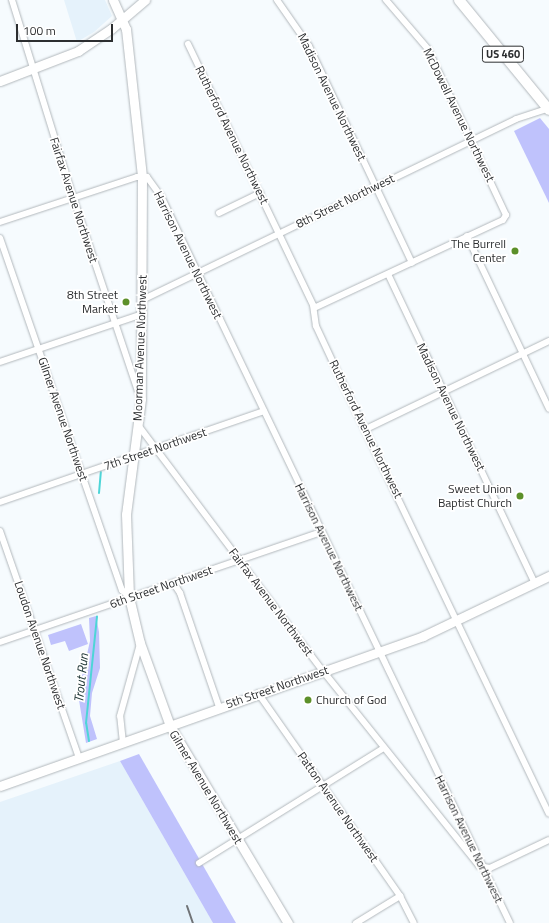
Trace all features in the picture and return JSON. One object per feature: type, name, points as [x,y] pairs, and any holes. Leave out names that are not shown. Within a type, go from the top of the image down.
[{"type":"main road","name":"US 460","points":[[459,0],[548,109]]},
{"type":"street","name":"Fairfax Avenue Northwest","points":[[12,0],[73,197],[140,399]]},
{"type":"street","name":"Moorman Avenue Northwest","points":[[113,0],[123,20],[142,177],[143,314],[140,399],[126,514],[129,597],[140,643],[120,716],[123,743]]},
{"type":"street","points":[[2,82],[78,51],[123,20],[145,0]]},
{"type":"street","name":"Madison Avenue Northwest","points":[[277,0],[309,46],[412,263]]},
{"type":"street","name":"McDowell Avenue Northwest","points":[[386,0],[428,49],[506,212],[506,217],[467,236]]},
{"type":"street","name":"Rutherford Avenue Northwest","points":[[188,44],[314,308],[316,326],[549,813]]},
{"type":"street","name":"8th Street Northwest","points":[[142,300],[472,140],[537,110],[548,109]]},
{"type":"street","points":[[0,222],[73,197],[142,177]]},
{"type":"street","name":"Harrison Avenue Northwest","points":[[142,177],[147,177],[161,196],[510,923]]},
{"type":"street","points":[[219,213],[260,193]]},
{"type":"street","points":[[314,308],[467,236],[549,409]]},
{"type":"street","name":"Gilmer Avenue Northwest","points":[[0,238],[122,590],[129,597]]},
{"type":"street","name":"Madison Avenue Northwest","points":[[388,274],[535,582]]},
{"type":"street","points":[[0,362],[143,314]]},
{"type":"street","points":[[366,429],[549,341]]},
{"type":"street","name":"7th Street Northwest","points":[[0,502],[264,411]]},
{"type":"street","name":"Fairfax Avenue Northwest","points":[[138,425],[154,449],[323,671],[469,855],[484,868]]},
{"type":"street","name":"Loudon Avenue Northwest","points":[[0,532],[79,758]]},
{"type":"street","name":"6th Street Northwest","points":[[0,642],[129,597],[174,584],[238,560],[322,532]]},
{"type":"street","name":"5th Street Northwest","points":[[0,786],[123,743],[258,693],[423,636],[549,576]]},
{"type":"street","points":[[174,584],[180,593],[219,707]]},
{"type":"street","name":"Gilmer Avenue Northwest","points":[[140,643],[170,726],[288,923]]},
{"type":"street","name":"Patton Avenue Northwest","points":[[258,693],[400,896],[414,923]]},
{"type":"street","points":[[199,863],[384,748]]},
{"type":"street","points":[[484,868],[490,868],[549,840]]},
{"type":"street","points":[[356,923],[400,896]]},
{"type":"shaded area","points":[[64,0],[105,0],[112,16],[94,32],[77,42]]},
{"type":"shaded area","points":[[540,118],[549,129],[549,203],[514,131]]},
{"type":"shaded area","points":[[96,616],[99,632],[100,668],[92,693],[90,716],[97,739],[86,743],[78,694],[90,641],[89,618]]},
{"type":"shaded area","points":[[81,624],[88,644],[69,651],[65,641],[51,645],[48,635]]},
{"type":"shaded area","points":[[139,754],[236,923],[213,923],[120,761]]},
{"type":"shaded area","points":[[120,761],[213,923],[0,923],[0,802]]},
{"type":"waterway","name":"Trout Run","points":[[99,493],[101,472]]},
{"type":"waterway","name":"Trout Run","points":[[89,741],[86,723],[97,617]]},
{"type":"railway","points":[[187,906],[193,923]]},
{"type":"place","name":"The Burrell Center","points":[[515,251]]},
{"type":"place","name":"8th Street Market","points":[[126,302]]},
{"type":"place","name":"Sweet Union Baptist Church","points":[[520,496]]},
{"type":"place","name":"Church of God","points":[[308,700]]}]
